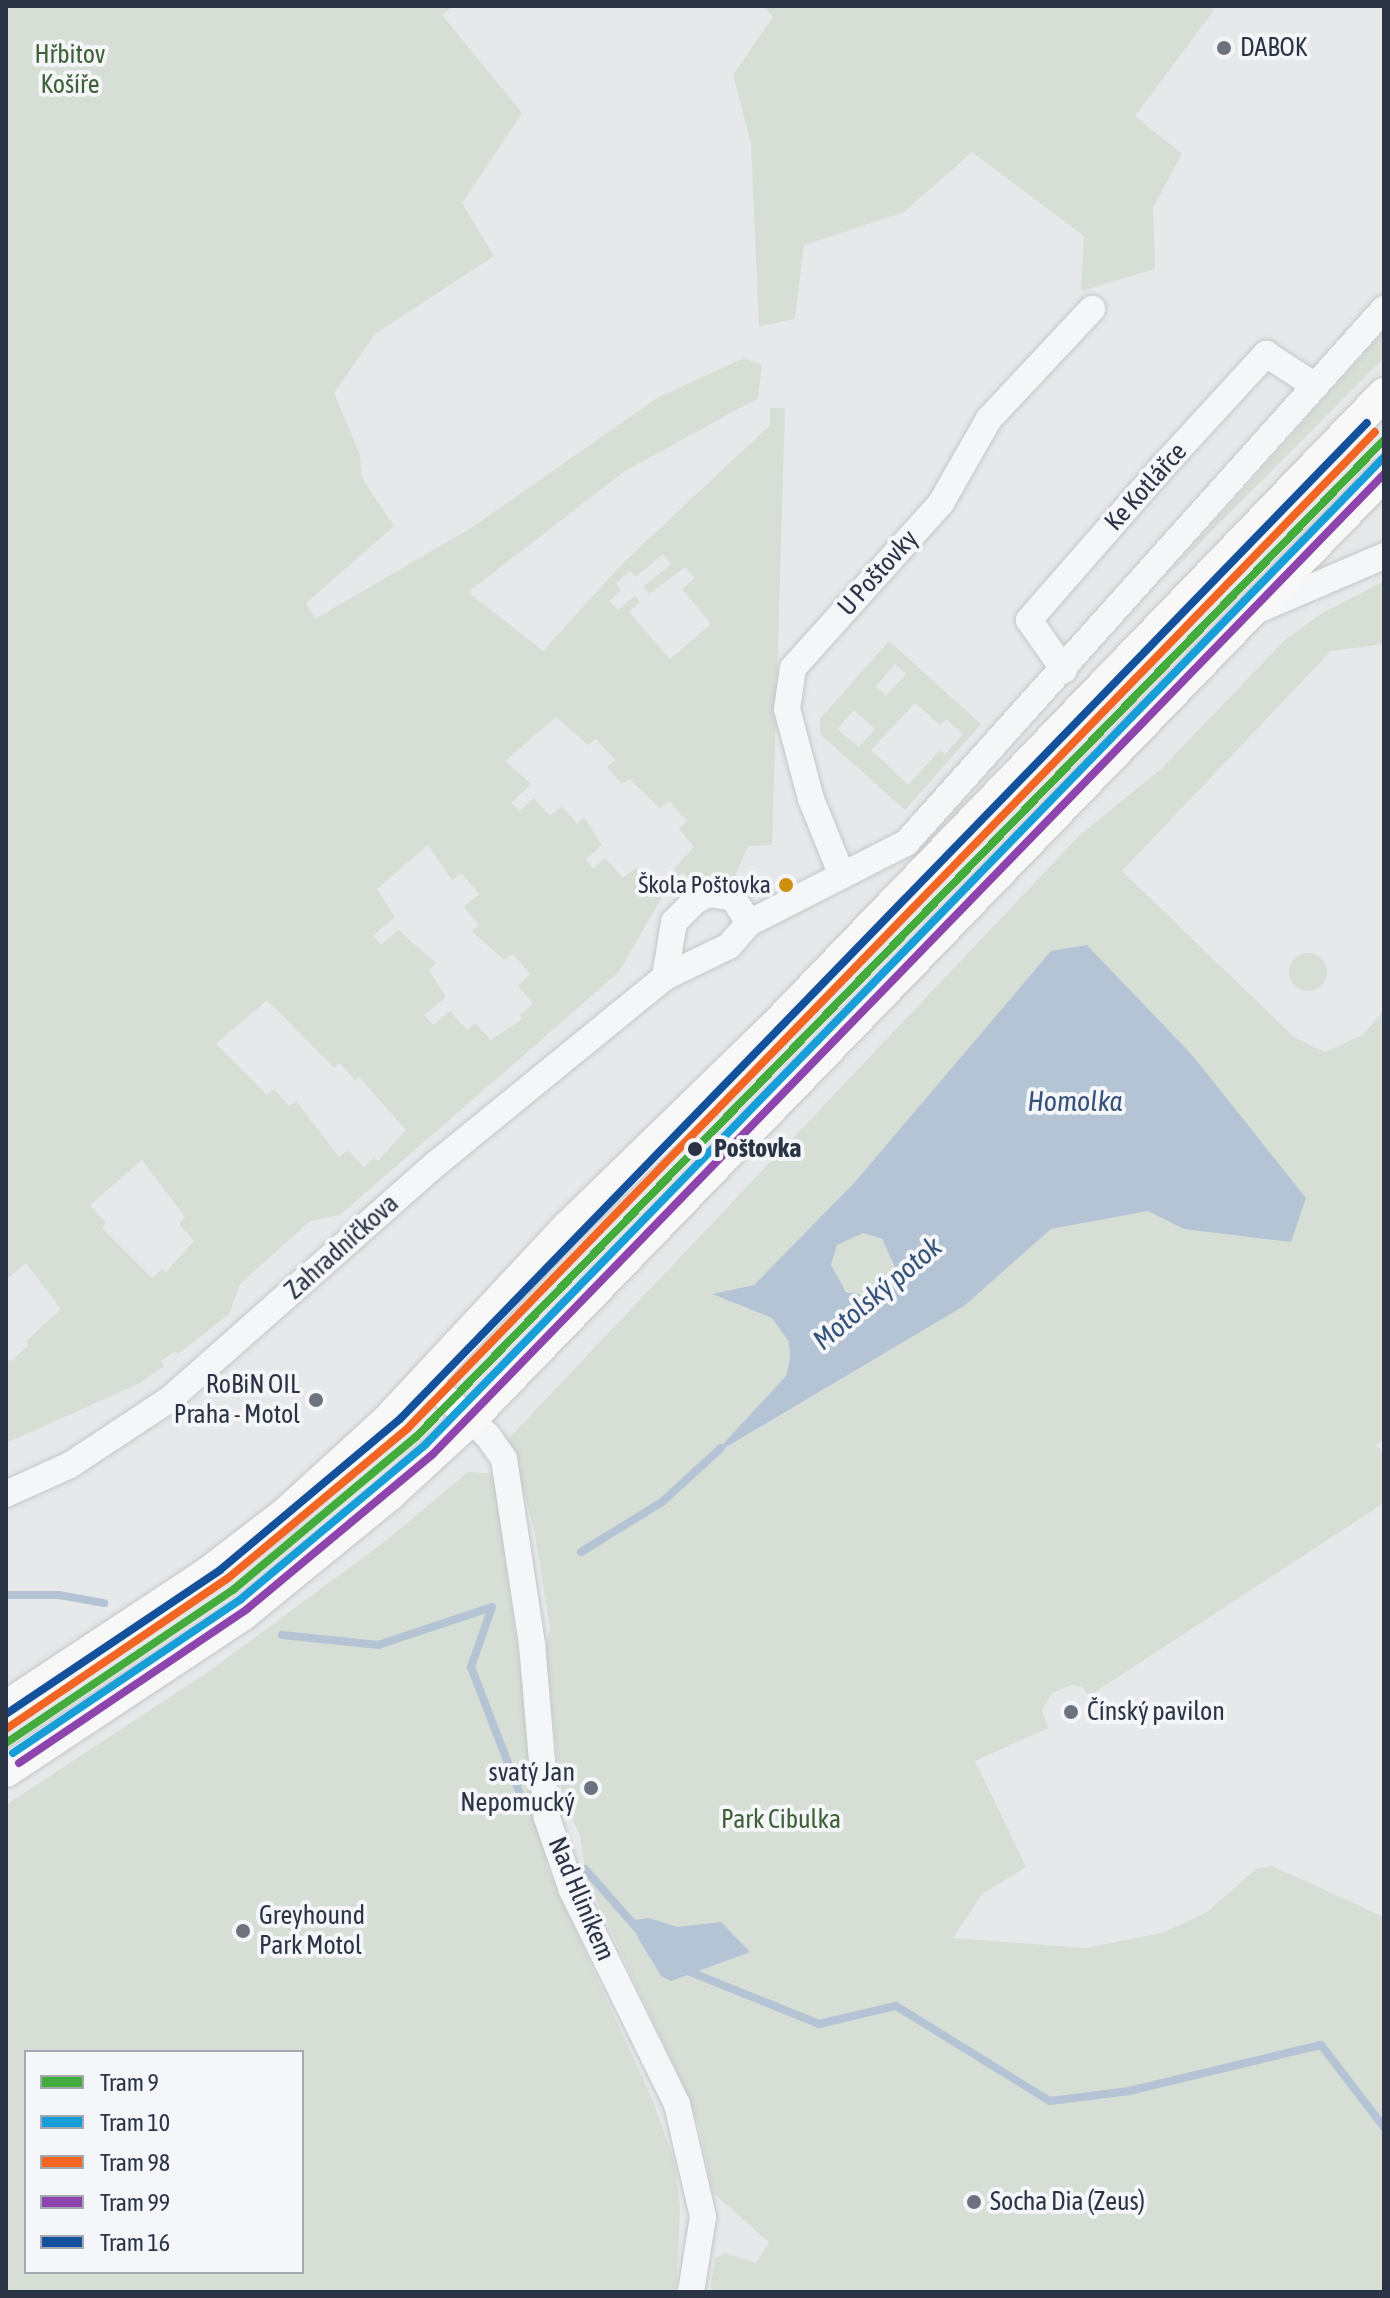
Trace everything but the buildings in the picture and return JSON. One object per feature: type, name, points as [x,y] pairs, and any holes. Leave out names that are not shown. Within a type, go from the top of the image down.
[{"type":"main road","points":[[6,1707],[144,1618],[284,1515],[426,1379],[568,1227],[775,1026],[1384,394]]},
{"type":"main road","points":[[6,1771],[243,1614],[469,1421],[1384,474]]},
{"type":"street","name":"U Poštovky","points":[[841,873],[811,799],[787,709],[793,668],[941,503],[989,419],[1092,309]]},
{"type":"street","points":[[934,861],[906,843],[1384,309]]},
{"type":"street","name":"Ke Kotlářce","points":[[1064,670],[1029,620],[1167,462],[1266,354],[1315,386]]},
{"type":"street","points":[[1251,613],[1384,556]]},
{"type":"street","name":"Zahradníčkova","points":[[6,1494],[70,1465],[170,1399],[437,1163],[665,977],[729,946],[749,923],[841,873],[906,843]]},
{"type":"street","points":[[665,977],[674,922],[695,901],[709,894],[733,898],[749,923]]},
{"type":"street","name":"Nad Hliníkem","points":[[426,1379],[504,1459],[517,1521],[547,1818],[572,1890],[677,2104],[703,2217],[691,2292]]},
{"type":"green space","name":"Hřbitov Košíře","points":[[6,6],[453,6],[442,15],[522,113],[462,203],[494,256],[375,334],[334,393],[360,455],[362,478],[394,526],[306,603],[315,619],[471,528],[657,398],[744,358],[762,365],[758,398],[625,471],[468,592],[543,651],[621,565],[770,425],[770,408],[785,408],[772,845],[748,846],[734,878],[692,881],[683,872],[670,883],[619,972],[340,1215],[310,1221],[240,1284],[229,1314],[178,1354],[175,1351],[161,1361],[164,1366],[140,1383],[6,1443],[6,1359],[11,1361],[29,1345],[26,1341],[61,1309],[26,1263],[6,1280]],"holes":[[[663,554],[671,564],[643,587],[649,594],[685,567],[695,578],[682,589],[711,624],[670,659],[629,612],[640,602],[635,596],[618,610],[609,601],[621,590],[616,583],[630,571],[636,577]],[[556,717],[588,745],[596,739],[615,760],[607,767],[622,784],[629,779],[660,808],[669,801],[687,821],[679,829],[694,847],[666,878],[662,875],[652,884],[637,867],[623,878],[605,858],[593,869],[586,859],[602,845],[584,817],[577,824],[562,806],[550,816],[534,798],[519,811],[511,803],[531,784],[505,761]],[[428,845],[452,880],[461,873],[479,894],[464,907],[479,925],[472,931],[504,960],[513,954],[530,974],[518,986],[533,1004],[520,1015],[522,1019],[491,1040],[475,1023],[467,1030],[450,1011],[433,1025],[424,1015],[446,997],[429,970],[436,963],[398,930],[381,945],[373,936],[395,917],[377,889]],[[267,1000],[334,1068],[340,1063],[355,1080],[359,1077],[406,1130],[378,1161],[374,1158],[364,1167],[348,1150],[339,1157],[296,1101],[289,1106],[274,1089],[267,1095],[216,1044]],[[142,1160],[185,1217],[179,1224],[194,1241],[166,1272],[162,1269],[152,1278],[102,1228],[106,1223],[90,1205]]]},
{"type":"green space","points":[[764,6],[1209,6],[1214,10],[1135,116],[1182,154],[1153,207],[1155,269],[1081,291],[1084,236],[972,152],[904,212],[804,245],[795,319],[759,326],[751,143],[733,75],[773,17]]},
{"type":"green space","points":[[1384,331],[1384,358],[1163,580]]},
{"type":"green space","name":"Park Cibulka","points":[[1384,581],[1384,644],[1331,651],[1122,871],[1295,1038],[1325,1052],[1363,1035],[1384,1010],[1384,1440],[1376,1445],[1384,1453],[1384,1503],[1089,1696],[1082,1687],[1071,1685],[1052,1693],[1042,1710],[1048,1728],[975,1761],[1026,1867],[982,1894],[953,1938],[1085,1948],[1163,1933],[1207,1912],[1256,1869],[1272,1866],[1384,1917],[1384,2292],[710,2292],[715,2259],[724,2253],[756,2263],[769,2242],[713,2193],[699,2126],[680,2078],[587,1880],[580,1835],[563,1801],[545,1650],[550,1628],[534,1529],[509,1438],[1079,836],[1161,769],[1286,639],[1321,614]],"holes":[[[1087,945],[1193,1056],[1306,1198],[1184,1229],[1148,1211],[1051,1229],[964,1306],[714,1455],[786,1376],[790,1359],[789,1342],[772,1318],[713,1294],[754,1285],[855,1182],[1052,951]]]},
{"type":"green space","points":[[889,641],[981,724],[905,810],[820,734],[820,719]],"holes":[[[895,664],[906,674],[886,696],[876,686]],[[915,703],[940,725],[946,719],[963,734],[945,754],[940,750],[908,785],[871,750]],[[854,710],[875,729],[859,747],[837,729]]]},
{"type":"green space","points":[[1308,953],[1322,958],[1327,972],[1322,986],[1308,991],[1294,986],[1289,972],[1294,958]]},
{"type":"green space","points":[[856,1233],[868,1233],[884,1242],[891,1252],[891,1276],[884,1286],[868,1295],[856,1295],[836,1281],[831,1270],[831,1258],[845,1238]]},
{"type":"green space","name":"Greyhound Park Motol","points":[[468,1472],[494,1474],[547,1868],[652,2099],[675,2163],[680,2209],[676,2292],[6,2292],[6,1805],[211,1670],[388,1539]]},
{"type":"water","name":"Homolka","points":[[1087,945],[1193,1056],[1306,1198],[1291,1242],[1184,1229],[1148,1211],[1051,1229],[964,1306],[713,1455],[786,1376],[790,1359],[789,1342],[772,1318],[712,1294],[754,1285],[855,1182],[1051,951]],"holes":[[[863,1233],[882,1239],[894,1265],[886,1285],[868,1296],[846,1292],[831,1265],[837,1245]]]},
{"type":"water","points":[[649,1918],[677,1927],[721,1922],[750,1952],[671,1981],[661,1976],[638,1938],[634,1920]]},
{"type":"waterway","name":"Motolský potok","points":[[581,1552],[662,1502],[721,1448]]},
{"type":"waterway","name":"Motolský potok","points":[[6,1595],[59,1595],[104,1603]]},
{"type":"waterway","points":[[492,1607],[471,1667],[522,1799]]},
{"type":"waterway","name":"Motolský potok","points":[[282,1635],[378,1645],[492,1607]]},
{"type":"waterway","points":[[585,1869],[641,1933]]},
{"type":"waterway","points":[[683,1969],[819,2024],[896,2006],[1050,2101],[1129,2091],[1321,2045],[1384,2127]]},
{"type":"tram line","name":"16","points":[[6,1714],[220,1570],[400,1419],[1367,423]]},
{"type":"tram line","name":"98","points":[[6,1729],[227,1579],[408,1428],[1375,432]]},
{"type":"tram line","name":"9","points":[[6,1743],[234,1589],[416,1437],[1384,440]]},
{"type":"tram line","name":"10","points":[[13,1753],[241,1599],[425,1445],[1384,457]]},
{"type":"tram line","name":"99","points":[[19,1763],[247,1609],[433,1454],[1384,474]]},
{"type":"place","name":"DABOK","points":[[1224,48]]},
{"type":"place","name":"Škola Poštovka","points":[[786,885]]},
{"type":"place","name":"Poštovka","points":[[695,1149]]},
{"type":"place","name":"RoBiN OIL Praha - Motol","points":[[316,1400]]},
{"type":"place","name":"Čínský pavilon","points":[[1071,1712]]},
{"type":"place","name":"svatý Jan Nepomucký","points":[[591,1788]]},
{"type":"place","name":"Greyhound Park Motol","points":[[243,1931]]},
{"type":"place","name":"Socha Dia (Zeus)","points":[[974,2202]]}]
